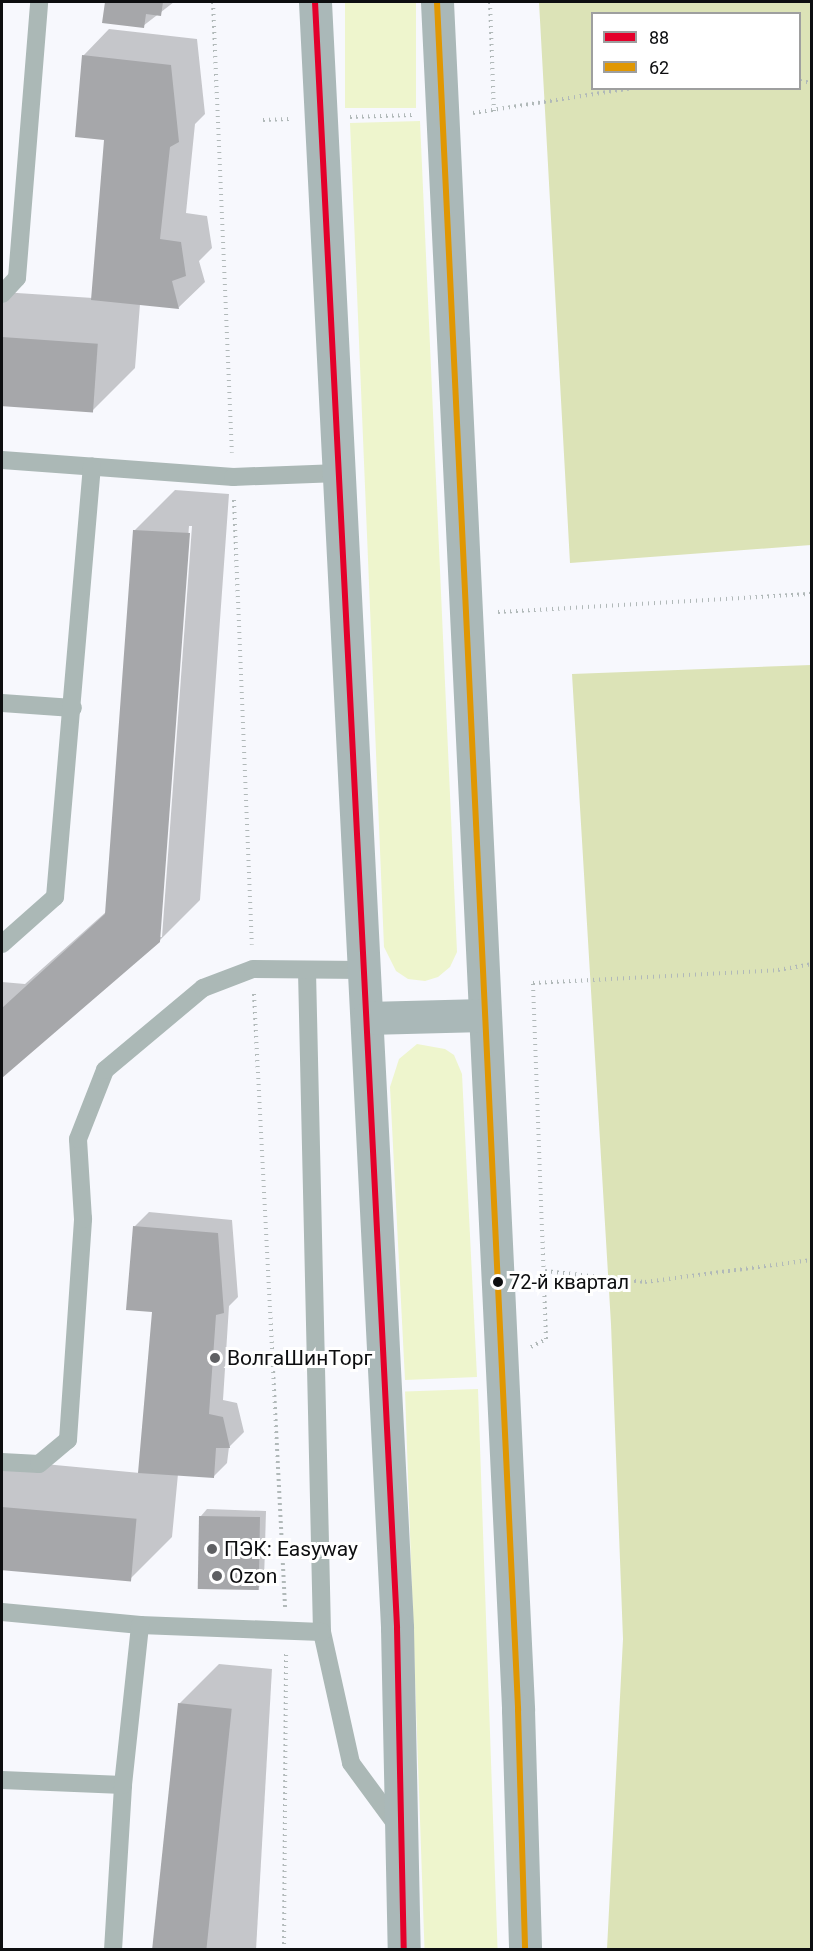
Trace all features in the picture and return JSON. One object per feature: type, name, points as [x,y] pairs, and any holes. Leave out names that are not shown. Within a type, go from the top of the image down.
[{"type":"main road","points":[[315,2],[397,1628],[404,1950]]},
{"type":"main road","points":[[437,2],[501,1363],[525,1950]]},
{"type":"main road","points":[[367,1017],[484,1014]]},
{"type":"lane","points":[[2,294],[17,278],[39,2]]},
{"type":"lane","points":[[2,460],[233,477],[339,474]]},
{"type":"lane","points":[[2,944],[55,897],[92,467]]},
{"type":"lane","points":[[2,703],[73,708]]},
{"type":"lane","points":[[2,1462],[39,1464],[68,1440],[83,1219],[78,1139],[105,1070],[203,988],[253,969],[364,970]]},
{"type":"lane","points":[[307,971],[322,1632],[351,1763],[402,1833]]},
{"type":"lane","points":[[2,1612],[140,1625],[322,1632]]},
{"type":"lane","points":[[112,1950],[123,1785],[140,1625]]},
{"type":"lane","points":[[2,1780],[123,1785]]},
{"type":"path","points":[[490,2],[494,112]]},
{"type":"path","points":[[263,120],[494,112],[621,90]]},
{"type":"path","points":[[466,614],[812,594]]},
{"type":"path","points":[[501,1363],[546,1339],[533,983],[778,970],[812,964]]},
{"type":"path","points":[[545,1271],[645,1282],[812,1260]]},
{"type":"green space","points":[[345,2],[416,2],[416,108],[345,108]]},
{"type":"green space","points":[[539,2],[811,2],[811,545],[570,563]]},
{"type":"green space","points":[[420,121],[457,952],[450,967],[438,977],[425,981],[408,979],[396,971],[384,947],[350,123]]},
{"type":"green space","points":[[811,665],[811,1949],[607,1949],[623,1639],[611,1324],[572,674]]},
{"type":"green space","points":[[417,1044],[445,1049],[454,1055],[462,1074],[477,1377],[405,1380],[390,1087],[399,1059]]},
{"type":"green space","points":[[478,1389],[498,1949],[425,1950],[405,1392]]},
{"type":"building","points":[[105,2],[163,2],[161,16],[146,14],[144,28],[102,23]]},
{"type":"building","points":[[82,55],[171,65],[179,142],[170,147],[160,239],[181,242],[186,276],[172,281],[179,309],[91,300],[104,140],[75,137]]},
{"type":"building","points":[[2,337],[98,344],[93,413],[2,406]]},
{"type":"building","points":[[133,530],[190,533],[160,942],[2,1078],[2,1008],[105,914]]},
{"type":"building","points":[[133,1226],[218,1233],[224,1313],[216,1315],[209,1414],[223,1417],[230,1448],[216,1448],[214,1478],[138,1473],[152,1312],[126,1310]]},
{"type":"building","points":[[2,1507],[136,1519],[131,1582],[2,1570]]},
{"type":"building","points":[[199,1516],[260,1517],[259,1590],[198,1589]]},
{"type":"building","points":[[178,1703],[232,1709],[206,1950],[152,1949]]},
{"type":"transit line","name":"88","points":[[315,2],[397,1628],[404,1950]]},
{"type":"transit line","name":"62","points":[[437,2],[518,1710],[525,1950]]},
{"type":"place","name":"72-й квартал","points":[[498,1282]]},
{"type":"place","name":"ВолгаШинТорг","points":[[215,1358]]},
{"type":"place","name":"ПЭК: Easyway","points":[[212,1549]]},
{"type":"place","name":"Ozon","points":[[217,1576]]}]
